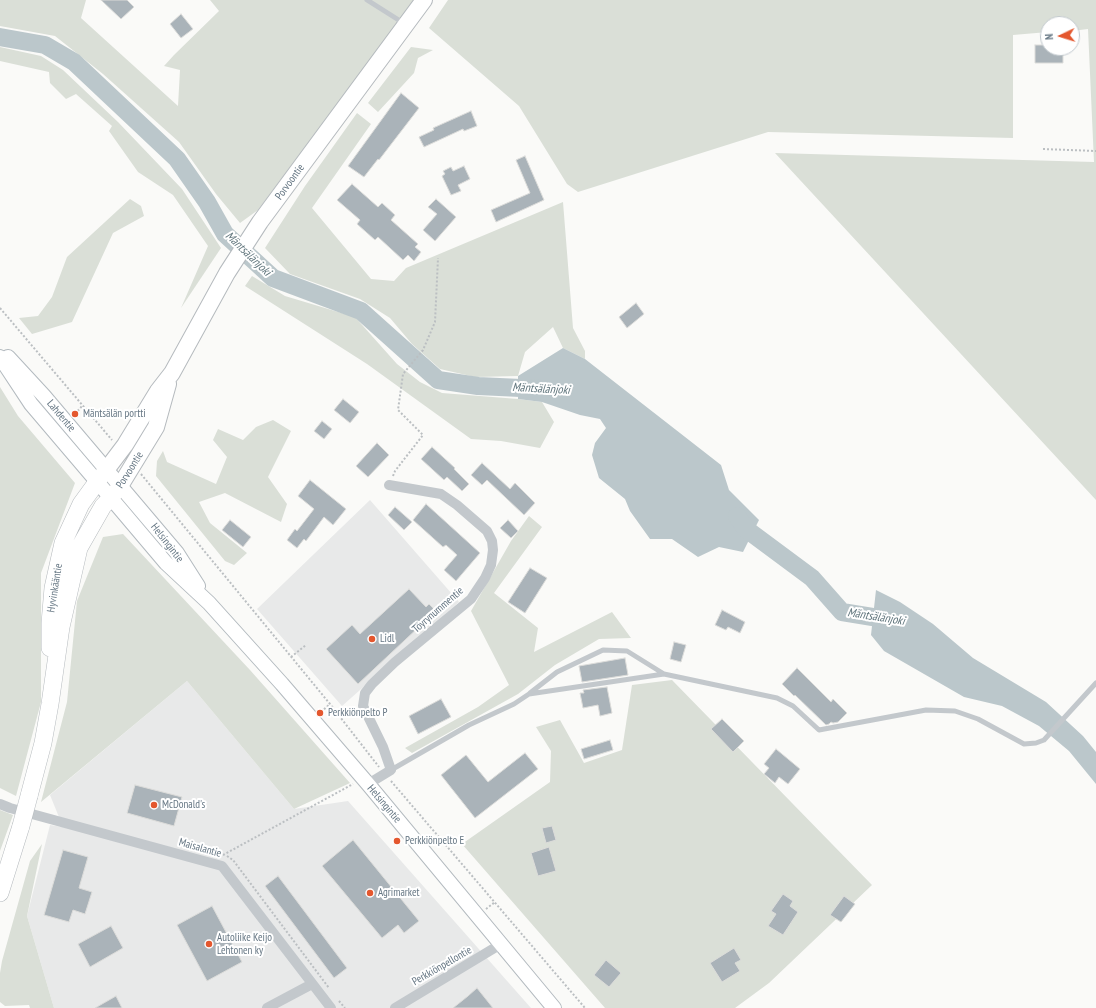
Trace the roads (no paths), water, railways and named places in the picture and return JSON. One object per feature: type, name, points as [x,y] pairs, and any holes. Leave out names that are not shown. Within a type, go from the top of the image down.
[{"type":"highway","name":"Hyvinkääntie","points":[[50,704],[50,623],[53,588],[63,543],[81,504],[102,476]]},
{"type":"highway","name":"Hyvinkääntie","points":[[0,893],[21,826],[43,743],[61,627],[79,548],[103,506],[115,492]]},
{"type":"main road","name":"Porvoontie","points":[[102,476],[121,450],[158,390],[172,373],[227,273],[260,222],[424,0]]},
{"type":"main road","name":"Lahdentie","points":[[0,349],[44,396],[115,492]]},
{"type":"main road","name":"Lahdentie","points":[[0,357],[31,404],[102,476]]},
{"type":"main road","name":"Porvoontie","points":[[115,492],[156,427],[172,373]]},
{"type":"main road","name":"Helsingintie","points":[[115,492],[166,563],[209,603],[282,684],[365,781],[554,1008]]},
{"type":"street","name":"Töyrynummentie","points":[[387,772],[383,747],[363,706],[365,693],[372,684],[395,662],[471,599],[485,578],[491,565],[493,550],[492,541],[487,531],[457,505],[441,494],[389,485]]},
{"type":"street","points":[[365,781],[387,772]]},
{"type":"street","name":"Maisalantie","points":[[0,804],[17,810],[222,866],[331,1008]]},
{"type":"street","name":"Perkkiönpellontie","points":[[395,1008],[501,944]]},
{"type":"street","points":[[268,1008],[312,984]]},
{"type":"lane","points":[[367,0],[406,24]]},
{"type":"lane","points":[[387,772],[469,725],[514,704],[557,672],[603,650],[627,651],[664,674],[777,698],[793,706],[819,730],[926,710],[955,711],[978,719],[1024,744],[1036,743],[1044,740],[1096,683]]},
{"type":"lane","points":[[529,694],[664,674]]},
{"type":"water","points":[[563,348],[585,359],[721,465],[729,490],[759,520],[743,552],[719,547],[698,557],[672,539],[650,539],[630,511],[625,499],[599,478],[592,455],[595,443],[606,428],[600,419],[580,415],[542,402],[518,399],[518,376]]},
{"type":"water","points":[[876,590],[900,602],[933,624],[973,658],[1046,702],[1083,736],[1096,752],[1096,784],[1069,751],[1039,726],[1002,706],[964,697],[884,651],[871,635]]},
{"type":"waterway","name":"Mäntsälänjoki","points":[[0,37],[45,45],[74,62],[177,159],[207,202],[225,234],[273,278],[361,311],[438,380],[478,386],[542,389]]},
{"type":"waterway","name":"Mäntsälänjoki","points":[[737,516],[746,529],[812,578],[842,612],[897,621]]},
{"type":"place","name":"Mäntsälän portti","points":[[75,414]]},
{"type":"place","name":"Lidl","points":[[372,639]]},
{"type":"place","name":"Perkkiönpelto P","points":[[320,713]]},
{"type":"place","name":"McDonald's","points":[[154,805]]},
{"type":"place","name":"Perkkiönpelto E","points":[[397,841]]},
{"type":"place","name":"Agrimarket","points":[[370,893]]},
{"type":"place","name":"Autoliike Keijo Lehtonen ky","points":[[209,944]]}]
